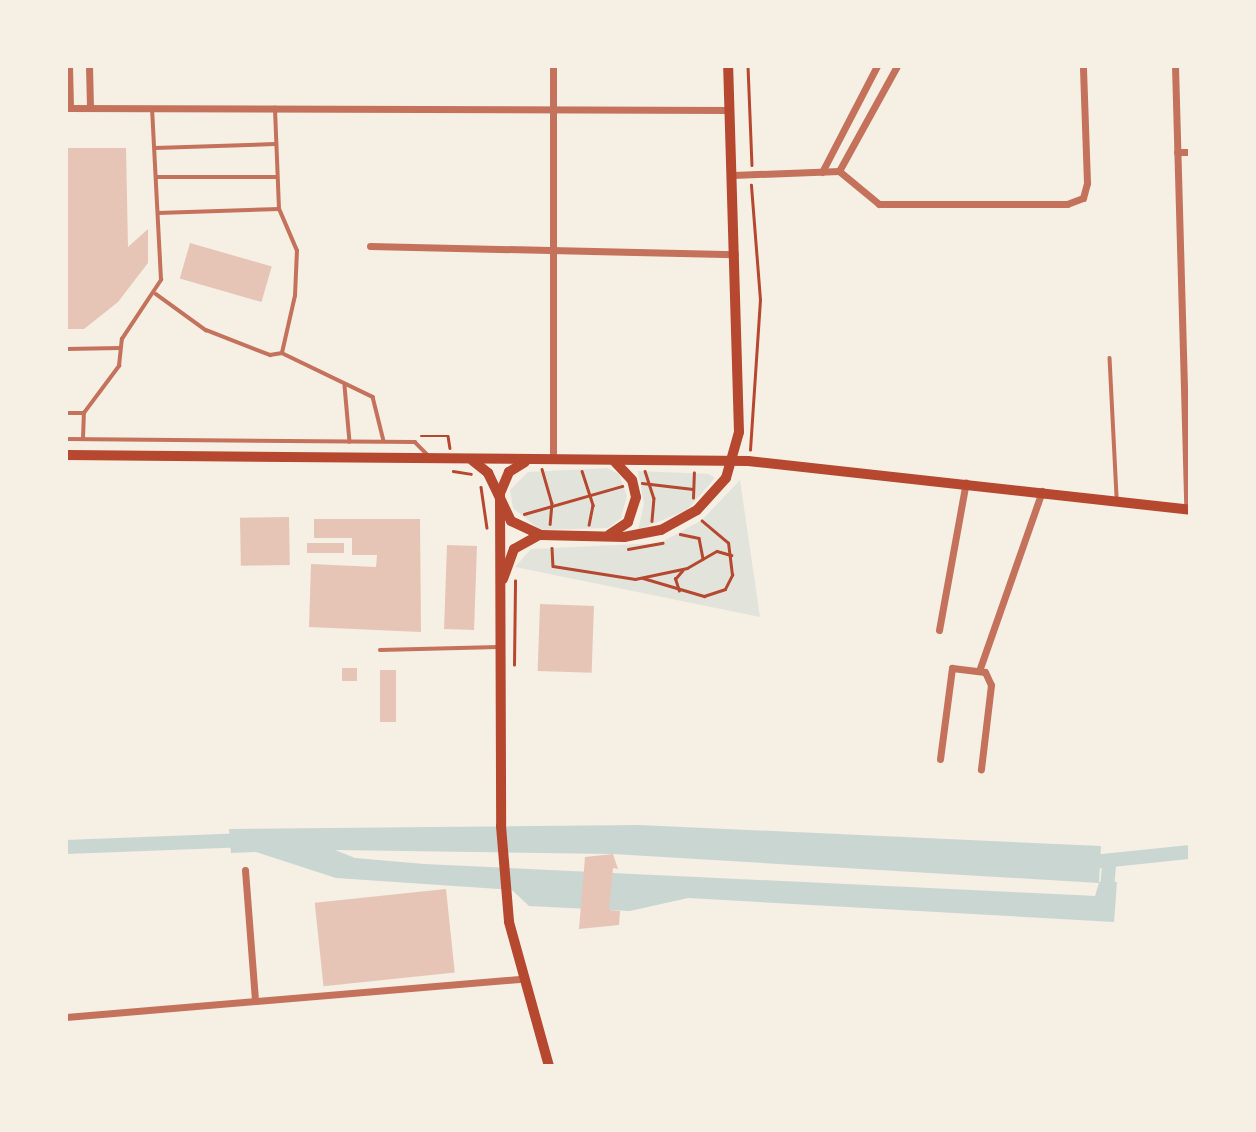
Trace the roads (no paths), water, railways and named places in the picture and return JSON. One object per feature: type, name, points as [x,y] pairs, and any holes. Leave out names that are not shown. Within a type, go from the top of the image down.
[{"type":"main road","points":[[472,460],[488,473],[500,502],[514,524],[545,535],[592,538],[650,534],[702,516],[736,461],[735,254],[728,66]]},
{"type":"main road","points":[[66,455],[736,461],[967,481],[1188,509]]},
{"type":"main road","points":[[533,461],[507,475],[500,502],[498,647],[501,826],[504,890],[522,979],[549,1066]]},
{"type":"main road","points":[[592,538],[628,522],[633,484],[614,461]]},
{"type":"main road","points":[[499,595],[514,549],[545,535]]},
{"type":"street","points":[[69,66],[68,108],[275,106],[729,110]]},
{"type":"street","points":[[89,66],[89,108]]},
{"type":"street","points":[[553,66],[556,249],[553,460]]},
{"type":"street","points":[[822,172],[877,66]]},
{"type":"street","points":[[839,171],[897,66]]},
{"type":"street","points":[[733,175],[839,171],[879,204],[1083,198],[1083,66]]},
{"type":"street","points":[[1175,66],[1187,388],[1188,509]]},
{"type":"street","points":[[1177,152],[1189,152]]},
{"type":"street","points":[[370,246],[735,254]]},
{"type":"street","points":[[939,629],[967,481]]},
{"type":"street","points":[[979,671],[1042,490]]},
{"type":"street","points":[[940,759],[952,668],[979,671],[991,685],[981,769]]},
{"type":"street","points":[[245,870],[255,999]]},
{"type":"street","points":[[66,1017],[255,999],[522,979]]},
{"type":"lane","points":[[275,106],[279,209],[297,251],[295,296],[282,353]]},
{"type":"lane","points":[[83,439],[84,413],[119,366],[120,348],[132,322],[156,295],[158,213],[152,108]]},
{"type":"lane","points":[[154,148],[275,144]]},
{"type":"lane","points":[[156,177],[277,177]]},
{"type":"lane","points":[[158,213],[279,209]]},
{"type":"lane","points":[[156,295],[206,330],[270,355],[282,353],[345,386],[373,397],[385,442]]},
{"type":"lane","points":[[66,349],[120,348]]},
{"type":"lane","points":[[1110,358],[1116,498]]},
{"type":"lane","points":[[345,386],[349,442]]},
{"type":"lane","points":[[66,413],[84,413]]},
{"type":"lane","points":[[66,439],[415,442],[431,458]]},
{"type":"lane","points":[[380,650],[498,647]]},
{"type":"waterway","points":[[66,847],[248,840]]},
{"type":"waterway","points":[[1083,863],[1190,852]]},
{"type":"waterway","points":[[1106,900],[1109,863]]}]
